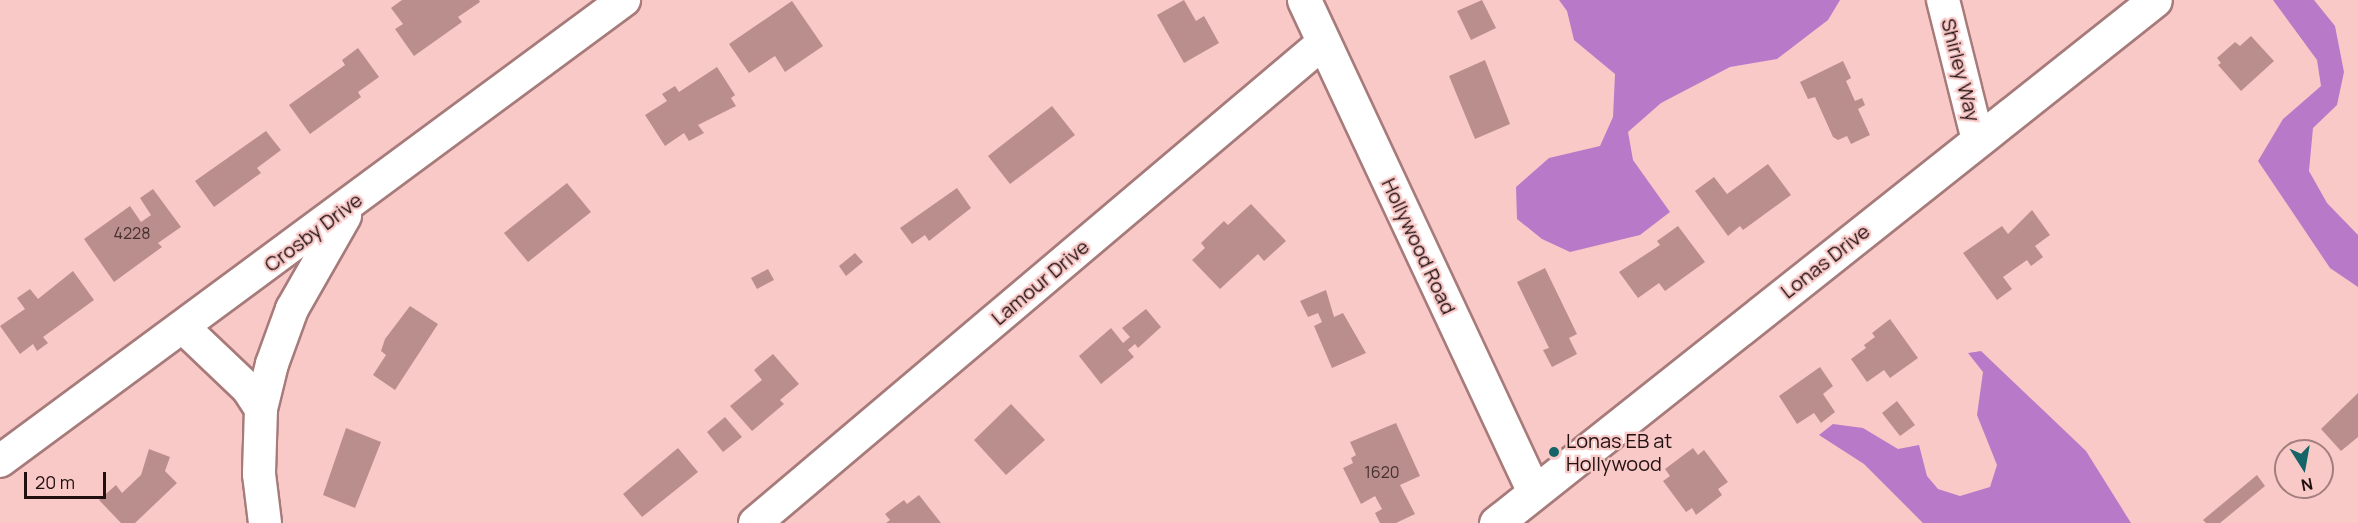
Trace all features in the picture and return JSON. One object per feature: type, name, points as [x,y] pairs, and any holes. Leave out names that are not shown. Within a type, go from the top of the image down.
[{"type":"street","name":"Crosby Drive","points":[[0,461],[184,328],[624,0]]},
{"type":"street","name":"Hollywood Road","points":[[1304,0],[1534,492]]},
{"type":"street","name":"Shirley Way","points":[[1943,0],[1978,140]]},
{"type":"street","name":"Lonas Drive","points":[[1496,523],[2154,0]]},
{"type":"street","name":"Lamour Drive","points":[[756,523],[1324,42]]},
{"type":"street","points":[[265,523],[260,474],[261,409],[272,364],[292,309],[353,202]]},
{"type":"street","points":[[184,328],[248,389],[261,409]]},
{"type":"shaded area","points":[[1559,0],[1840,0],[1828,20],[1777,59],[1730,67],[1661,103],[1628,132],[1633,160],[1670,212],[1640,235],[1570,252],[1542,239],[1517,219],[1516,187],[1549,158],[1600,146],[1613,117],[1615,74],[1574,40],[1567,11]]},
{"type":"shaded area","points":[[2273,0],[2314,0],[2335,26],[2344,72],[2337,105],[2313,128],[2309,171],[2327,203],[2358,235],[2358,287],[2330,268],[2258,161],[2283,119],[2321,86],[2317,60]]},
{"type":"shaded area","points":[[1981,351],[2086,451],[2131,523],[1923,523],[1864,464],[1819,435],[1833,424],[1863,428],[1898,449],[1919,445],[1927,476],[1938,489],[1960,496],[1990,487],[1997,465],[1977,415],[1983,372],[1968,353]]},
{"type":"building","points":[[402,0],[479,0],[480,2],[458,17],[462,22],[414,56],[395,29],[403,24],[391,8]]},
{"type":"building","points":[[1184,0],[1196,21],[1204,16],[1219,43],[1184,63],[1157,15]]},
{"type":"building","points":[[1482,0],[1496,28],[1471,40],[1457,11]]},
{"type":"building","points":[[792,1],[823,46],[785,72],[775,56],[749,73],[729,44]]},
{"type":"building","points":[[2251,36],[2274,61],[2241,91],[2218,65],[2221,63],[2217,58],[2235,42],[2240,46]]},
{"type":"building","points":[[358,48],[379,77],[358,92],[361,97],[310,134],[289,105],[345,65],[342,60]]},
{"type":"building","points":[[1485,60],[1510,124],[1475,139],[1449,76]]},
{"type":"building","points":[[1843,61],[1851,78],[1846,81],[1855,101],[1862,98],[1865,105],[1858,109],[1870,135],[1851,144],[1847,136],[1838,140],[1833,137],[1815,97],[1808,99],[1800,82]]},
{"type":"building","points":[[717,67],[735,95],[731,98],[736,106],[698,125],[704,133],[689,141],[684,133],[665,146],[645,115],[667,101],[662,94],[675,86],[679,92]]},
{"type":"building","points":[[1052,106],[1075,135],[1010,184],[988,156]]},
{"type":"building","points":[[266,131],[281,150],[257,168],[261,173],[214,207],[195,181]]},
{"type":"building","points":[[1768,164],[1791,195],[1743,230],[1740,226],[1728,236],[1695,191],[1714,177],[1727,194]]},
{"type":"building","points":[[567,183],[591,212],[528,262],[504,233]]},
{"type":"building","points":[[957,188],[971,208],[929,241],[925,235],[912,244],[900,228]]},
{"type":"building","points":[[153,189],[181,227],[158,243],[162,247],[114,282],[84,239],[130,206],[141,222],[151,215],[140,198]]},
{"type":"building","points":[[1251,204],[1286,241],[1264,261],[1258,254],[1220,289],[1192,260],[1205,248],[1201,243],[1224,221],[1228,225]]},
{"type":"building","points":[[2032,210],[2050,235],[2035,246],[2043,257],[2031,266],[2027,260],[2003,277],[2012,289],[1997,300],[1963,253],[2002,226],[2008,234]]},
{"type":"building","points":[[1678,226],[1705,262],[1665,291],[1659,283],[1638,298],[1619,272],[1660,245],[1657,241]]},
{"type":"building","points":[[855,253],[863,262],[846,276],[839,266]]},
{"type":"building","points":[[1545,268],[1577,334],[1569,338],[1577,354],[1552,367],[1543,350],[1549,348],[1517,282]]},
{"type":"building","points":[[768,269],[774,280],[757,289],[751,278]]},
{"type":"building","points":[[73,271],[94,300],[43,337],[48,343],[37,351],[33,344],[20,354],[0,326],[25,309],[17,298],[30,289],[38,299]]},
{"type":"building","points":[[1326,290],[1334,317],[1343,313],[1366,353],[1332,368],[1314,326],[1322,322],[1318,313],[1308,317],[1300,301]]},
{"type":"building","points":[[410,306],[438,324],[395,390],[373,375],[386,355],[381,351],[385,339]]},
{"type":"building","points":[[1146,309],[1161,327],[1138,348],[1135,344],[1128,350],[1134,357],[1101,384],[1079,356],[1111,328],[1123,343],[1130,337],[1122,328]]},
{"type":"building","points":[[1890,319],[1918,358],[1890,378],[1884,370],[1867,382],[1851,359],[1866,348],[1864,345],[1875,337],[1872,333]]},
{"type":"building","points":[[773,354],[799,384],[780,400],[784,404],[752,431],[730,406],[762,380],[754,370]]},
{"type":"building","points":[[1820,367],[1833,386],[1823,394],[1835,412],[1821,423],[1814,413],[1797,424],[1779,396]]},
{"type":"building","points":[[2358,393],[2358,437],[2341,451],[2334,443],[2334,439],[2330,439],[2321,429]]},
{"type":"building","points":[[1897,401],[1915,425],[1900,436],[1882,413]]},
{"type":"building","points":[[1011,404],[1045,440],[1006,475],[974,440]]},
{"type":"building","points":[[725,417],[742,437],[723,452],[707,432]]},
{"type":"building","points":[[1396,423],[1420,476],[1400,485],[1415,514],[1396,523],[1380,523],[1375,513],[1382,509],[1375,496],[1361,504],[1343,468],[1353,463],[1351,458],[1356,455],[1350,442]]},
{"type":"building","points":[[346,428],[381,442],[355,508],[323,495]]},
{"type":"building","points":[[678,448],[698,472],[642,517],[623,494]]},
{"type":"building","points":[[1693,448],[1698,455],[1704,450],[1728,482],[1718,489],[1722,495],[1696,515],[1692,508],[1686,512],[1663,481],[1670,476],[1665,469]]},
{"type":"building","points":[[149,449],[170,457],[165,471],[177,483],[135,523],[121,523],[99,500],[116,485],[122,493],[141,475]]},
{"type":"building","points":[[2257,475],[2265,486],[2220,523],[2206,523],[2203,520]]},
{"type":"building","points":[[919,495],[941,523],[886,523],[890,520],[885,514],[904,500],[907,504]]},
{"type":"place","name":"Lonas EB at Hollywood","points":[[1554,452]]}]
